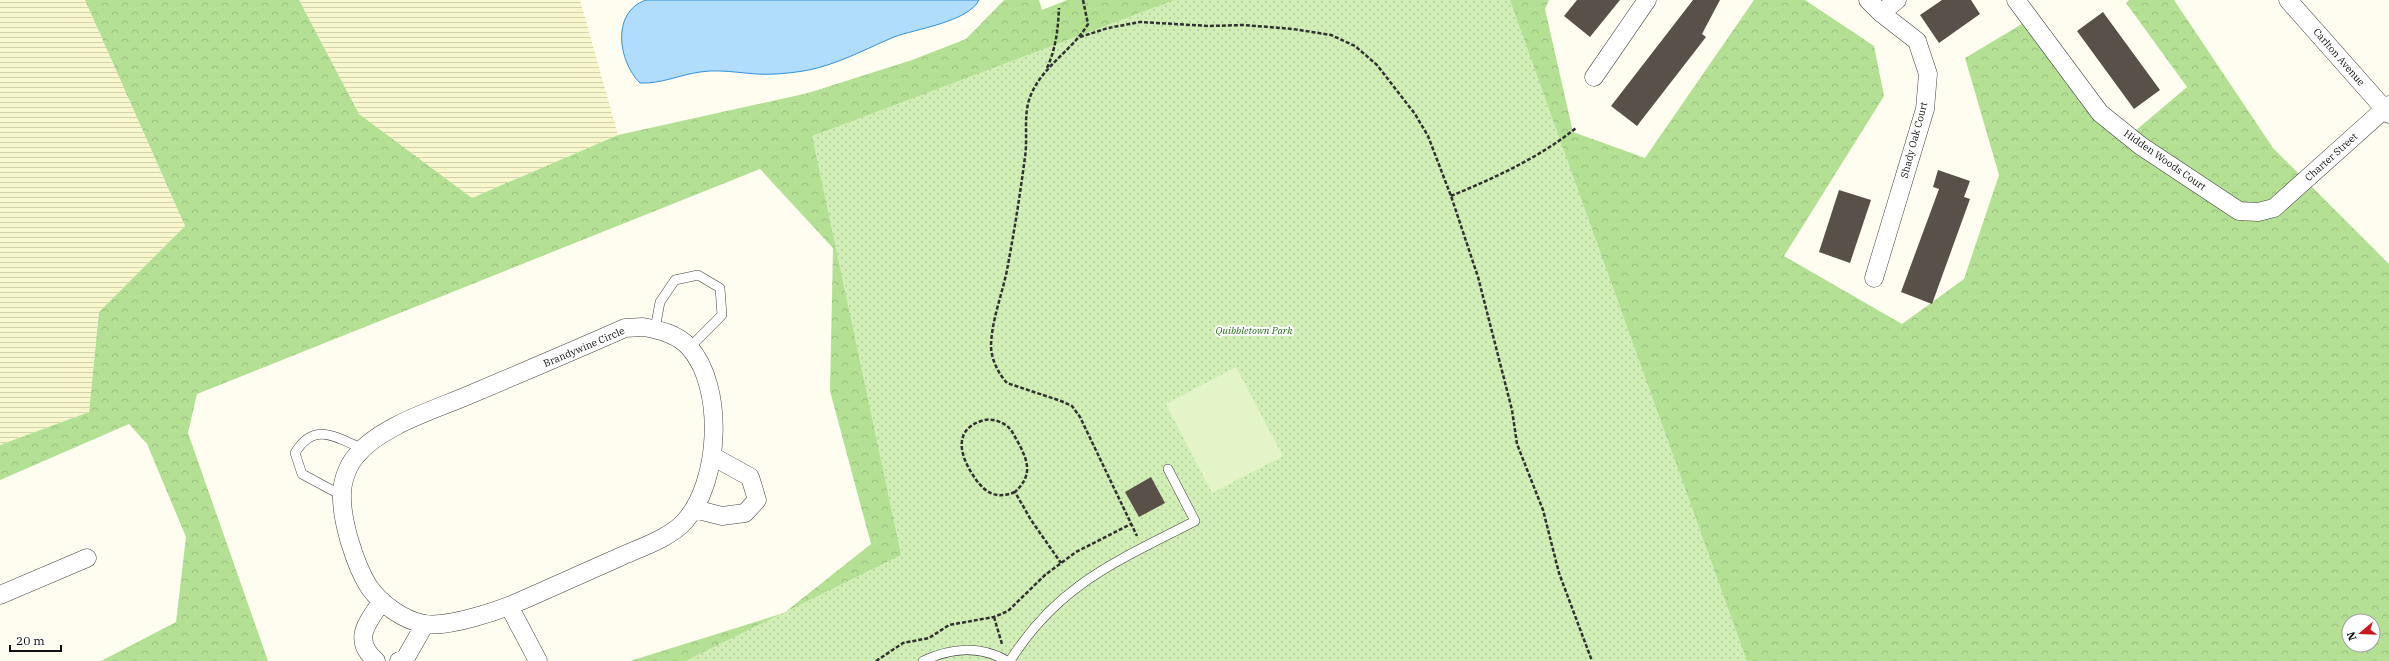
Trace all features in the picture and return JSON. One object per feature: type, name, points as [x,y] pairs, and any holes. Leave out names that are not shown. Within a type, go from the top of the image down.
[{"type":"street","points":[[1594,77],[1647,0]]},
{"type":"street","name":"Shady Oak Court","points":[[1868,0],[1881,13],[1918,41],[1928,74],[1925,109],[1874,278]]},
{"type":"street","points":[[1881,13],[1897,0]]},
{"type":"street","name":"Hidden Woods Court","points":[[2016,0],[2100,113],[2141,146],[2239,211],[2258,212],[2274,208]]},
{"type":"street","name":"Carlton Avenue","points":[[2288,0],[2387,109]]},
{"type":"street","name":"Charter Street","points":[[2274,208],[2387,109]]},
{"type":"street","name":"Brandywine Circle","points":[[625,328],[655,329],[680,339],[689,348],[708,380],[712,404],[712,456],[703,492],[694,509],[684,523],[660,538],[509,606],[475,617],[425,624],[398,614],[382,601],[370,588],[356,561],[344,515],[342,496],[346,473],[357,454],[393,428],[625,328]]},
{"type":"street","points":[[694,509],[722,516],[745,513],[757,500],[750,477],[712,456]]},
{"type":"street","points":[[0,595],[87,558]]},
{"type":"street","points":[[376,661],[363,645],[363,630],[382,601]]},
{"type":"street","points":[[509,606],[538,661]]},
{"type":"street","points":[[399,661],[405,659],[425,624]]},
{"type":"lane","points":[[655,329],[660,302],[675,280],[698,275],[720,288],[722,315],[689,348]]},
{"type":"lane","points":[[342,496],[302,474],[295,453],[302,441],[314,435],[331,434],[363,449]]},
{"type":"lane","points":[[1010,661],[1025,637],[1062,597],[1090,577],[1195,521],[1168,470]]},
{"type":"lane","points":[[923,661],[947,651],[965,650],[985,652],[1007,661]]},
{"type":"path","points":[[1046,70],[1080,37],[1088,24],[1083,0]]},
{"type":"path","points":[[1059,8],[1058,32],[1053,55],[1030,97],[1026,113],[1025,155],[1006,271],[992,331],[991,346],[1000,375],[1007,383],[1072,406],[1080,417],[1143,548]]},
{"type":"path","points":[[1080,37],[1108,28],[1140,22],[1209,26],[1244,25],[1331,35],[1355,46],[1377,65],[1415,114],[1428,136],[1451,196],[1478,277],[1498,350],[1512,410],[1517,444],[1543,510],[1559,573],[1592,661]]},
{"type":"path","points":[[1451,196],[1524,162],[1558,143],[1576,128]]},
{"type":"path","points":[[992,420],[1006,425],[1012,430],[1026,457],[1029,470],[1025,482],[1015,492],[1000,496],[986,492],[981,488],[963,459],[961,453],[963,439],[971,426],[976,423],[992,420]]},
{"type":"path","points":[[1015,492],[1031,520],[1061,563]]},
{"type":"path","points":[[876,661],[903,643],[929,638],[948,625],[994,617],[1008,611],[1030,589],[1061,563],[1092,542],[1131,524]]},
{"type":"path","points":[[994,617],[1003,647]]},
{"type":"shaded area","points":[[0,0],[85,0],[185,226],[99,312],[89,412],[0,445]]},
{"type":"shaded area","points":[[299,0],[580,0],[618,135],[472,198],[359,114]]},
{"type":"green space","points":[[85,0],[299,0],[359,114],[472,198],[618,135],[808,93],[912,60],[966,39],[1004,0],[1039,0],[1042,10],[1067,0],[1549,0],[1545,9],[1573,132],[1645,158],[1754,0],[1805,0],[1874,46],[1884,96],[1784,256],[1902,324],[1964,279],[1999,175],[1965,58],[2032,18],[2128,137],[2187,87],[2126,3],[2129,0],[2174,0],[2273,148],[2389,264],[2389,661],[1485,661],[938,501],[878,661],[630,661],[784,613],[871,544],[830,391],[833,248],[760,169],[197,394],[188,433],[268,661],[101,661],[176,622],[186,537],[147,444],[129,424],[0,480],[0,445],[89,412],[99,312],[185,226]]},
{"type":"green space","name":"Quibbletown Park","points":[[1174,0],[1510,0],[1747,661],[685,661],[901,555],[812,136]]},
{"type":"green space","points":[[1236,367],[1283,456],[1212,493],[1166,404]]},
{"type":"water","points":[[646,0],[979,0],[973,8],[953,19],[894,37],[842,60],[800,72],[757,74],[709,71],[692,73],[663,81],[640,83],[633,74],[627,62],[623,50],[622,38],[623,26],[627,15],[635,6]]},
{"type":"building","points":[[1577,0],[1620,0],[1590,37],[1564,16]]},
{"type":"building","points":[[1693,0],[1720,0],[1702,34],[1706,37],[1637,126],[1611,106]]},
{"type":"building","points":[[1942,0],[1971,0],[1980,14],[1939,43],[1920,15]]},
{"type":"building","points":[[2103,12],[2160,90],[2134,109],[2077,31]]},
{"type":"building","points":[[1938,170],[1970,181],[1964,197],[1970,199],[1932,304],[1901,292],[1939,189],[1933,187]]},
{"type":"building","points":[[1839,190],[1871,200],[1850,263],[1819,252]]},
{"type":"building","points":[[1151,477],[1165,503],[1139,517],[1125,492]]}]
